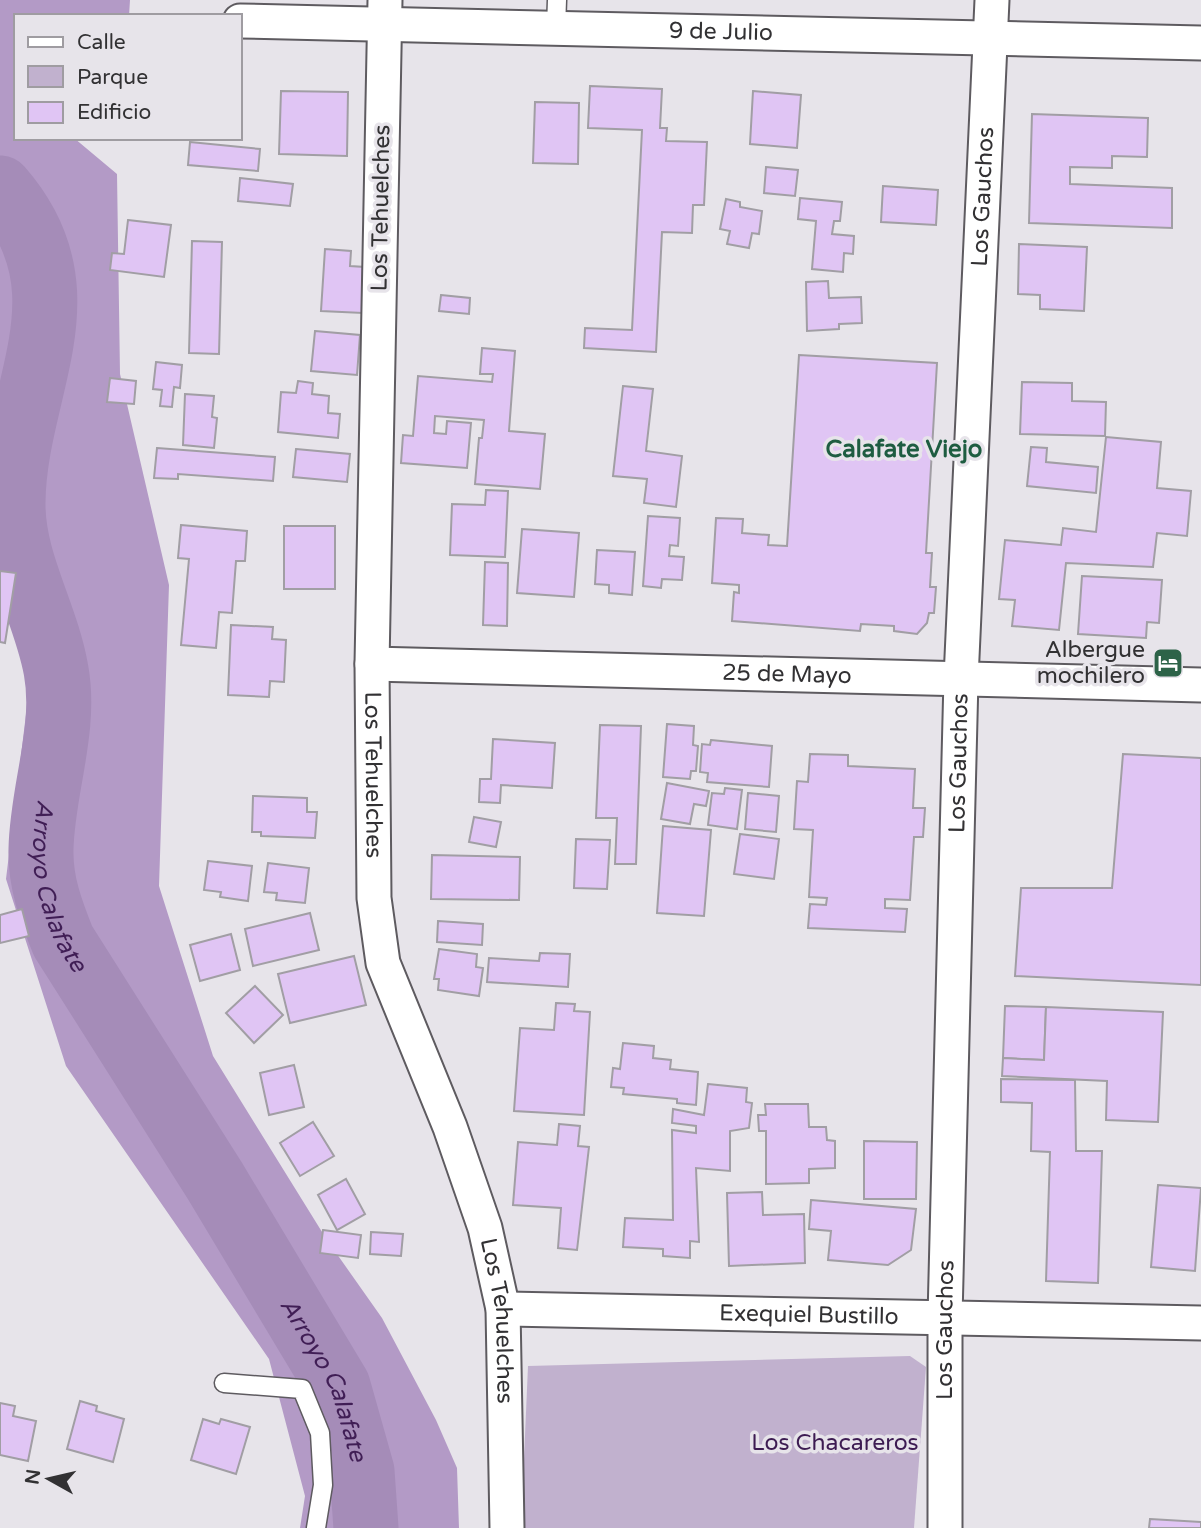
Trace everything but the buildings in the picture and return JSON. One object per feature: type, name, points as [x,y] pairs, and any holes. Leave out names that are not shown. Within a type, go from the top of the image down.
[{"type":"street","name":"Los Gauchos","points":[[945,1528],[945,1317],[961,679],[992,0]]},
{"type":"street","name":"9 de Julio","points":[[242,21],[385,12],[556,14],[991,38],[1201,43]]},
{"type":"street","name":"Los Tehuelches","points":[[385,12],[372,664],[374,898],[383,963],[450,1127],[485,1228],[502,1309],[507,1528]]},
{"type":"street","name":"25 de Mayo","points":[[372,664],[1201,685]]},
{"type":"street","name":"Exequiel Bustillo","points":[[502,1309],[1201,1322]]},
{"type":"lane","points":[[224,1383],[302,1389],[320,1433],[323,1485],[316,1528]]},
{"type":"green space","name":"Los Chacareros","points":[[910,1356],[926,1367],[914,1528],[521,1528],[528,1366]]},
{"type":"shaded area","points":[[0,0],[130,0],[129,14],[14,14],[14,140],[76,140],[117,174],[120,374],[169,585],[159,886],[213,1056],[327,1240],[382,1318],[436,1420],[457,1468],[459,1528],[300,1528],[305,1496],[269,1359],[66,1066],[6,879],[34,648],[0,605]]},
{"type":"waterway","name":"Arroyo Calafate","points":[[0,188],[27,227],[41,265],[45,303],[41,342],[17,460],[13,502],[18,545],[51,649],[59,692],[56,737],[42,827],[42,873],[47,896],[63,941],[215,1181],[338,1386],[362,1471],[366,1528]]},
{"type":"place","name":"Albergue mochilero","points":[[1168,663]]},
{"type":"district","name":"Calafate Viejo","points":[[904,449]]}]
